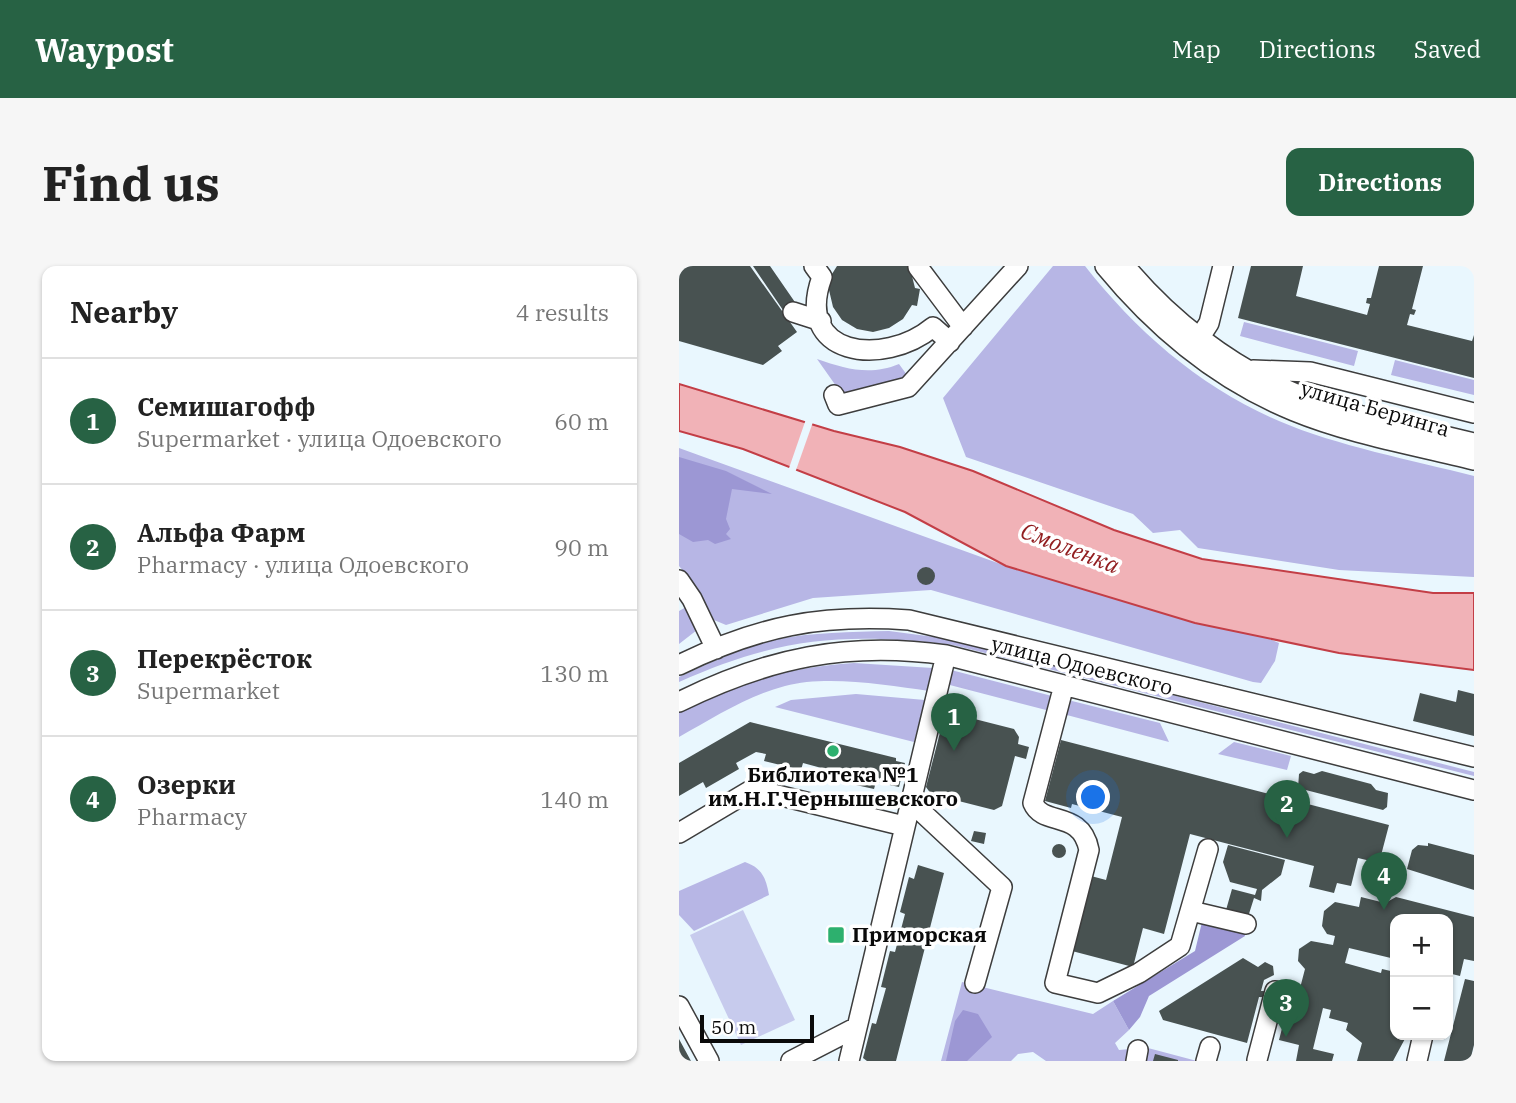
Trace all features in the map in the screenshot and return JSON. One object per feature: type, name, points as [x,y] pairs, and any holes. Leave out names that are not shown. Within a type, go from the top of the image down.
[{"type":"street","points":[[814,266],[822,277],[816,294],[821,321],[826,333],[842,345],[869,352],[890,350],[916,340],[933,327],[950,342]]},
{"type":"street","points":[[834,395],[838,405],[908,387],[1018,266]]},
{"type":"street","name":"улица Беринга","points":[[1105,266],[1161,327],[1184,346],[1246,387],[1296,412],[1474,460]]},
{"type":"street","name":"улица Беринга","points":[[1125,266],[1148,292],[1200,337],[1285,389],[1333,407],[1474,443]]},
{"type":"street","points":[[1200,337],[1209,323],[1223,266]]},
{"type":"street","points":[[918,267],[964,327]]},
{"type":"street","points":[[793,312],[821,321]]},
{"type":"street","points":[[1250,370],[1310,372],[1474,413]]},
{"type":"street","points":[[679,580],[716,649]]},
{"type":"street","name":"улица Одоевского","points":[[679,665],[781,625],[866,617],[909,620],[1474,757]]},
{"type":"street","name":"улица Одоевского","points":[[679,702],[751,670],[802,657],[865,649],[946,655],[1474,790]]},
{"type":"street","points":[[830,1041],[849,1059],[946,655]]},
{"type":"street","points":[[1064,685],[1033,803],[1042,813],[1077,825],[1086,836],[1089,850],[1055,983],[1098,993],[1139,973],[1181,946],[1208,849]]},
{"type":"street","points":[[679,833],[753,789],[904,826]]},
{"type":"street","points":[[910,801],[1002,887],[975,983]]},
{"type":"street","points":[[1191,911],[1246,924]]},
{"type":"street","points":[[1253,1059],[1275,991]]},
{"type":"street","points":[[679,1006],[709,1061]]},
{"type":"street","points":[[791,1061],[857,1027]]},
{"type":"street","points":[[1417,1061],[1422,1040]]},
{"type":"shaded area","points":[[1053,266],[1085,266],[1126,313],[1172,356],[1223,392],[1250,407],[1325,438],[1474,476],[1474,577],[1339,570],[1198,548],[1180,530],[1153,533],[1133,514],[966,457],[943,398]]},
{"type":"shaded area","points":[[1244,322],[1358,351],[1354,366],[1240,336]]},
{"type":"shaded area","points":[[817,359],[858,370],[878,370],[899,364],[907,375],[895,383],[841,393]]},
{"type":"shaded area","points":[[1395,360],[1474,380],[1474,395],[1391,375]]},
{"type":"shaded area","points":[[679,448],[1006,566],[1267,638],[1279,643],[1275,661],[1261,683],[1253,682],[931,590],[813,598],[726,625],[714,620],[697,587],[679,566]]},
{"type":"shaded area","points":[[679,457],[726,471],[772,494],[732,489],[726,519],[730,529],[726,534],[731,539],[715,544],[708,540],[693,542],[679,534]]},
{"type":"shaded area","points":[[688,606],[697,630],[679,644],[679,611]]},
{"type":"shaded area","points":[[889,631],[957,640],[1474,772],[1474,776],[953,645],[879,639],[813,642],[749,655],[679,682],[679,677],[714,661],[775,640],[817,634]]},
{"type":"shaded area","points":[[854,663],[933,668],[929,691],[857,682],[801,683],[757,696],[679,737],[679,711],[702,701],[744,684],[785,672]]},
{"type":"shaded area","points":[[951,670],[1052,696],[1050,711],[946,684]]},
{"type":"shaded area","points":[[856,694],[925,700],[914,742],[775,707],[791,700]]},
{"type":"shaded area","points":[[1068,700],[1160,723],[1169,742],[1063,714]]},
{"type":"shaded area","points":[[1234,742],[1291,756],[1287,770],[1218,754]]},
{"type":"shaded area","points":[[745,862],[756,867],[762,874],[769,895],[694,931],[679,915],[679,891]]},
{"type":"shaded area","points":[[743,910],[795,1020],[741,1045],[690,935]]},
{"type":"shaded area","points":[[1202,922],[1244,932],[1245,936],[1149,996],[1140,1017],[1129,1030],[1113,1001],[1195,951]]},
{"type":"shaded area","points":[[962,982],[1093,1014],[1113,1001],[1129,1030],[1115,1043],[1119,1050],[1130,1049],[1132,1061],[1046,1061],[1033,1052],[1018,1054],[1011,1061],[941,1061]]},
{"type":"shaded area","points":[[963,1010],[978,1014],[992,1037],[967,1061],[946,1061],[955,1021]]},
{"type":"shaded area","points":[[1148,1048],[1197,1061],[1140,1061]]},
{"type":"water","name":"Смоленка","points":[[679,384],[834,431],[900,447],[973,471],[1114,530],[1202,559],[1433,593],[1474,593],[1474,670],[1339,653],[1195,623],[1006,566],[905,512],[743,449],[679,431]]},
{"type":"pier","points":[[806,419],[813,422],[795,473],[788,471]]},
{"type":"building","points":[[679,266],[750,266],[797,332],[778,346],[782,351],[763,365],[679,341]]},
{"type":"building","points":[[753,266],[770,266],[799,308],[787,316]]},
{"type":"building","points":[[837,266],[919,266],[911,272],[915,288],[920,289],[917,306],[912,305],[903,319],[889,328],[873,332],[857,329],[842,320],[833,307],[829,290],[824,289],[827,273],[832,274]]},
{"type":"building","points":[[1251,266],[1303,266],[1296,296],[1367,315],[1370,304],[1366,303],[1367,298],[1371,298],[1379,266],[1423,266],[1412,309],[1416,310],[1414,315],[1410,314],[1407,325],[1472,341],[1474,335],[1474,378],[1238,318]]},
{"type":"building","points":[[926,567],[932,570],[935,576],[932,582],[926,585],[920,582],[917,576],[920,570]]},
{"type":"building","points":[[1458,690],[1474,694],[1474,736],[1413,721],[1420,693],[1456,702]]},
{"type":"building","points":[[951,713],[1014,729],[1019,737],[1018,744],[1029,747],[1026,759],[1015,756],[1002,806],[994,810],[931,794],[926,787],[944,717]]},
{"type":"building","points":[[750,722],[896,758],[896,761],[905,763],[899,787],[876,782],[874,789],[838,781],[840,773],[803,763],[801,770],[764,761],[766,754],[756,752],[736,763],[739,769],[706,788],[703,782],[679,796],[679,763]]},
{"type":"building","points":[[1061,740],[1389,825],[1379,863],[1358,858],[1351,886],[1337,883],[1334,893],[1309,887],[1314,866],[1190,834],[1164,934],[1143,928],[1133,967],[1072,951],[1091,876],[1106,880],[1122,817],[1072,804],[1071,808],[1045,801]]},
{"type":"building","points":[[1303,771],[1314,774],[1322,771],[1371,784],[1376,790],[1388,793],[1387,807],[1383,810],[1298,788],[1299,774]]},
{"type":"building","points":[[974,831],[986,833],[984,844],[971,841]]},
{"type":"building","points":[[1428,843],[1474,855],[1474,890],[1407,869],[1412,850],[1418,845],[1428,846]]},
{"type":"building","points":[[1056,844],[1062,844],[1066,851],[1062,858],[1056,858],[1052,854],[1052,848]]},
{"type":"building","points":[[1228,845],[1285,860],[1281,875],[1262,890],[1261,901],[1254,898],[1248,917],[1226,910],[1232,889],[1255,895],[1257,889],[1230,882],[1223,862]]},
{"type":"building","points":[[918,865],[944,873],[896,1061],[867,1061],[863,1058],[872,1023],[876,1024],[886,988],[881,987],[890,951],[895,952],[905,914],[900,912],[909,877],[914,879]]},
{"type":"building","points":[[1361,897],[1385,903],[1396,897],[1474,917],[1474,961],[1464,959],[1460,976],[1453,974],[1453,914],[1390,914],[1390,958],[1349,948],[1345,963],[1381,973],[1382,969],[1390,971],[1390,1040],[1404,1040],[1393,1061],[1357,1061],[1362,1043],[1346,1030],[1348,1023],[1329,1018],[1331,1010],[1323,1008],[1313,1049],[1334,1054],[1332,1061],[1296,1061],[1299,1045],[1279,1040],[1287,1009],[1298,1011],[1301,1002],[1297,999],[1259,997],[1247,1043],[1163,1020],[1159,1011],[1243,958],[1258,967],[1265,962],[1273,966],[1274,975],[1264,980],[1261,991],[1299,992],[1305,969],[1298,961],[1299,949],[1311,941],[1333,945],[1335,936],[1327,934],[1322,926],[1324,911],[1335,902],[1359,907]]},
{"type":"building","points":[[1465,979],[1474,981],[1474,1045],[1470,1061],[1444,1061],[1449,1040],[1453,1040],[1453,1026]]},
{"type":"building","points":[[679,1039],[691,1061],[679,1061]]},
{"type":"building","points":[[1155,1054],[1178,1060],[1178,1061],[1153,1061]]},
{"type":"place","name":"Библиотека №1 им.Н.Г.Чернышевского","points":[[833,751]]},
{"type":"place","name":"Семишагофф","points":[[954,751]]},
{"type":"place","name":"Альфа Фарм","points":[[1287,838]]},
{"type":"place","name":"Озерки","points":[[1384,910]]},
{"type":"place","name":"Приморская","points":[[836,935]]},
{"type":"place","name":"Перекрёсток","points":[[1286,1037]]}]
